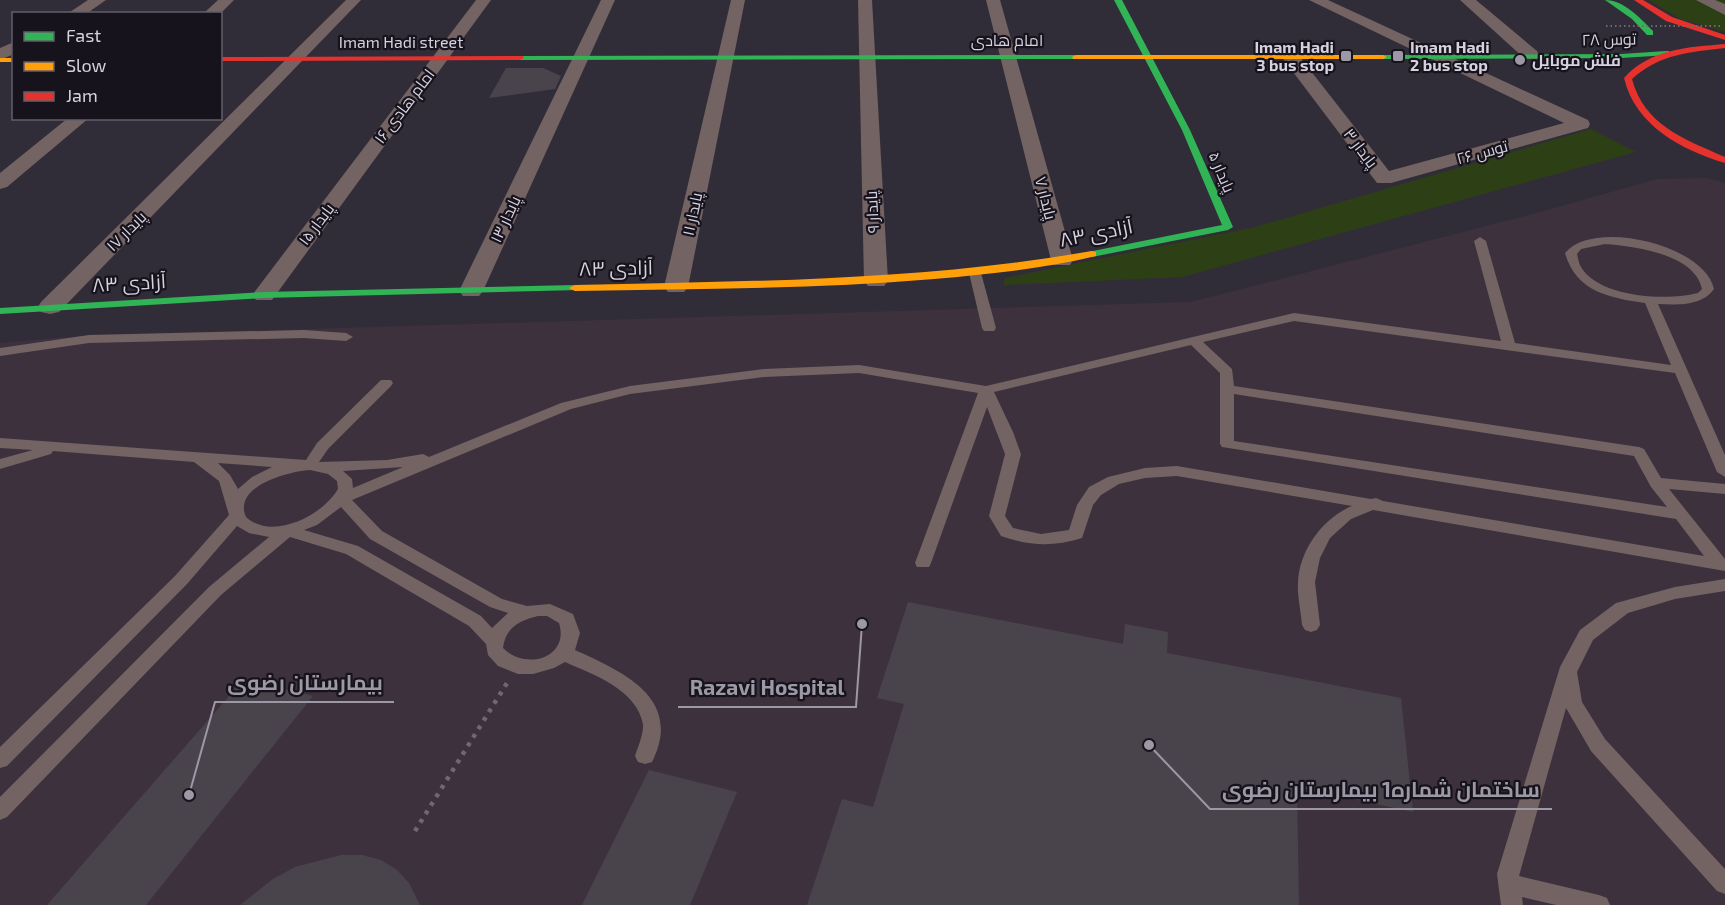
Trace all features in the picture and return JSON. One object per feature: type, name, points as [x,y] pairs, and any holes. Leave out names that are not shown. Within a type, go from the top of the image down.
[{"type":"main road","name":"پایدار ۵","points":[[1118,0],[1186,130],[1228,227]]},
{"type":"main road","points":[[1554,55],[1583,60],[1619,73],[1666,53],[1661,43],[1635,17],[1609,0]]},
{"type":"main road","points":[[1638,0],[1669,19],[1724,24]]},
{"type":"main road","name":"توس ۲۸","points":[[1554,55],[1621,56],[1725,46]]},
{"type":"main road","name":"امام هادی","points":[[581,58],[1554,55]]},
{"type":"main road","name":"Imam Hadi street","points":[[222,59],[581,58]]},
{"type":"main road","points":[[1619,73],[1630,97],[1649,118],[1684,141],[1725,160]]},
{"type":"main road","name":"آزادی ۸۳","points":[[0,311],[264,295],[676,287],[977,278],[1228,227]]},
{"type":"street","points":[[78,12],[99,0]]},
{"type":"street","points":[[212,12],[227,0]]},
{"type":"street","name":"پایدار ۱۷","points":[[50,307],[354,0]]},
{"type":"street","name":"امام هادی ۱۶","points":[[369,153],[484,0]]},
{"type":"street","name":"پایدار ۱۳","points":[[471,291],[608,0]]},
{"type":"street","name":"پایدار ۱۱","points":[[676,287],[738,0]]},
{"type":"street","name":"پایدار ۹","points":[[865,0],[876,281]]},
{"type":"street","name":"پایدار ۷","points":[[993,0],[1010,57],[1062,260]]},
{"type":"street","points":[[1316,0],[1433,56]]},
{"type":"street","points":[[1467,0],[1531,55]]},
{"type":"street","points":[[1703,0],[1724,24]]},
{"type":"street","name":"پایدار ۳","points":[[1290,56],[1384,179]]},
{"type":"street","name":"توس ۲۶","points":[[1384,179],[1581,124],[1433,56]]},
{"type":"street","points":[[0,183],[78,120]]},
{"type":"street","name":"پایدار ۱۵","points":[[264,295],[369,153]]},
{"type":"lane","points":[[1605,240],[1646,246],[1684,260],[1706,279],[1708,288],[1702,296],[1672,303],[1651,302],[1629,297],[1590,281],[1577,272],[1571,262],[1570,253],[1577,247],[1605,240]]},
{"type":"lane","points":[[1480,242],[1509,346]]},
{"type":"lane","points":[[977,278],[989,328]]},
{"type":"lane","points":[[1651,302],[1725,472]]},
{"type":"lane","points":[[0,811],[214,591],[287,531],[320,518],[342,498],[566,406],[630,390],[728,376],[859,369],[986,390],[1294,317],[1680,370]]},
{"type":"lane","points":[[0,352],[89,339],[304,334],[345,337]]},
{"type":"lane","points":[[1194,341],[1227,372],[1227,444],[1682,515]]},
{"type":"lane","points":[[318,465],[322,446],[386,382]]},
{"type":"lane","points":[[1227,389],[1639,452],[1656,483],[1722,565]]},
{"type":"lane","points":[[986,390],[1006,432],[1013,454],[997,516],[1007,532],[1030,540],[1051,542],[1076,534],[1082,511],[1095,491],[1118,480],[1146,471],[1177,471],[1376,503],[1722,565]]},
{"type":"lane","points":[[923,563],[986,390]]},
{"type":"lane","points":[[0,443],[318,465],[387,465],[453,454]]},
{"type":"lane","points":[[0,464],[65,446]]},
{"type":"lane","points":[[193,456],[217,467],[231,485],[236,512],[243,525],[254,530],[287,531],[352,550],[475,621],[494,641]]},
{"type":"lane","points":[[0,760],[181,580],[236,512],[244,491],[262,477],[278,470],[318,465],[336,471],[343,478],[345,488],[342,498]]},
{"type":"lane","points":[[1656,483],[1725,489]]},
{"type":"lane","points":[[342,498],[376,535],[496,603],[525,612],[550,610],[567,619],[573,635],[563,653],[541,665],[516,667],[498,658],[494,650],[494,641],[504,624],[525,612]]},
{"type":"lane","points":[[1311,625],[1306,582],[1312,558],[1323,535],[1345,515],[1376,503]]},
{"type":"lane","points":[[1599,905],[1510,895],[1508,874],[1569,667],[1586,635],[1622,608],[1675,593],[1725,585]]},
{"type":"lane","points":[[563,653],[613,675],[642,699],[653,726],[645,756]]},
{"type":"lane","points":[[1569,667],[1573,703],[1598,745],[1705,859],[1725,884]]},
{"type":"path","points":[[1606,26],[1724,24]]},
{"type":"path","points":[[415,831],[516,667]]},
{"type":"shaded area","points":[[1707,178],[1725,183],[1725,905],[0,905],[0,343],[80,336],[1191,302],[1537,213],[1657,179]]},
{"type":"green space","points":[[1649,0],[1725,0],[1725,32],[1680,19]]},
{"type":"green space","points":[[1591,129],[1636,152],[1182,277],[1003,285],[1005,278],[1255,227]]},
{"type":"building","points":[[506,68],[543,68],[561,76],[555,89],[489,98]]},
{"type":"building","points":[[908,602],[1123,644],[1125,624],[1168,632],[1167,653],[1401,698],[1413,812],[1297,787],[1299,905],[807,905],[842,799],[873,807],[904,704],[877,698]]},
{"type":"building","points":[[244,679],[313,696],[146,905],[47,905]]},
{"type":"building","points":[[649,770],[737,792],[690,905],[582,905]]},
{"type":"building","points":[[341,855],[362,855],[381,860],[397,870],[409,883],[420,905],[240,905],[273,879],[295,867]]},
{"type":"traffic: fast","points":[[1092,254],[1228,227],[1186,130],[1118,0]]},
{"type":"traffic: fast","points":[[1609,0],[1635,17],[1650,33]]},
{"type":"traffic: fast","points":[[1383,57],[1621,56],[1666,53]]},
{"type":"traffic: fast","points":[[520,58],[1076,57]]},
{"type":"traffic: fast","points":[[0,311],[264,295],[575,288]]},
{"type":"traffic: slow","points":[[1076,57],[1383,57]]},
{"type":"traffic: slow","points":[[0,60],[12,60]]},
{"type":"traffic: slow","points":[[575,288],[899,279],[1028,265],[1092,254]]},
{"type":"traffic: jam","points":[[1638,0],[1669,19],[1725,38]]},
{"type":"traffic: jam","points":[[1725,46],[1685,50],[1661,56],[1638,68],[1628,78],[1632,94],[1640,108],[1651,120],[1679,139],[1725,160]]},
{"type":"traffic: jam","points":[[222,59],[520,58]]},
{"type":"place","name":"Imam Hadi 3 bus stop","points":[[1346,56]]},
{"type":"place","name":"Imam Hadi 2 bus stop","points":[[1398,56]]},
{"type":"place","name":"فلش موبایل","points":[[1520,60]]},
{"type":"place","name":"Razavi Hospital","points":[[862,624]]},
{"type":"place","name":"ساختمان شماره1 بیمارستان رضوی","points":[[1149,745]]},
{"type":"place","name":"بیمارستان رضوی","points":[[189,795]]}]
